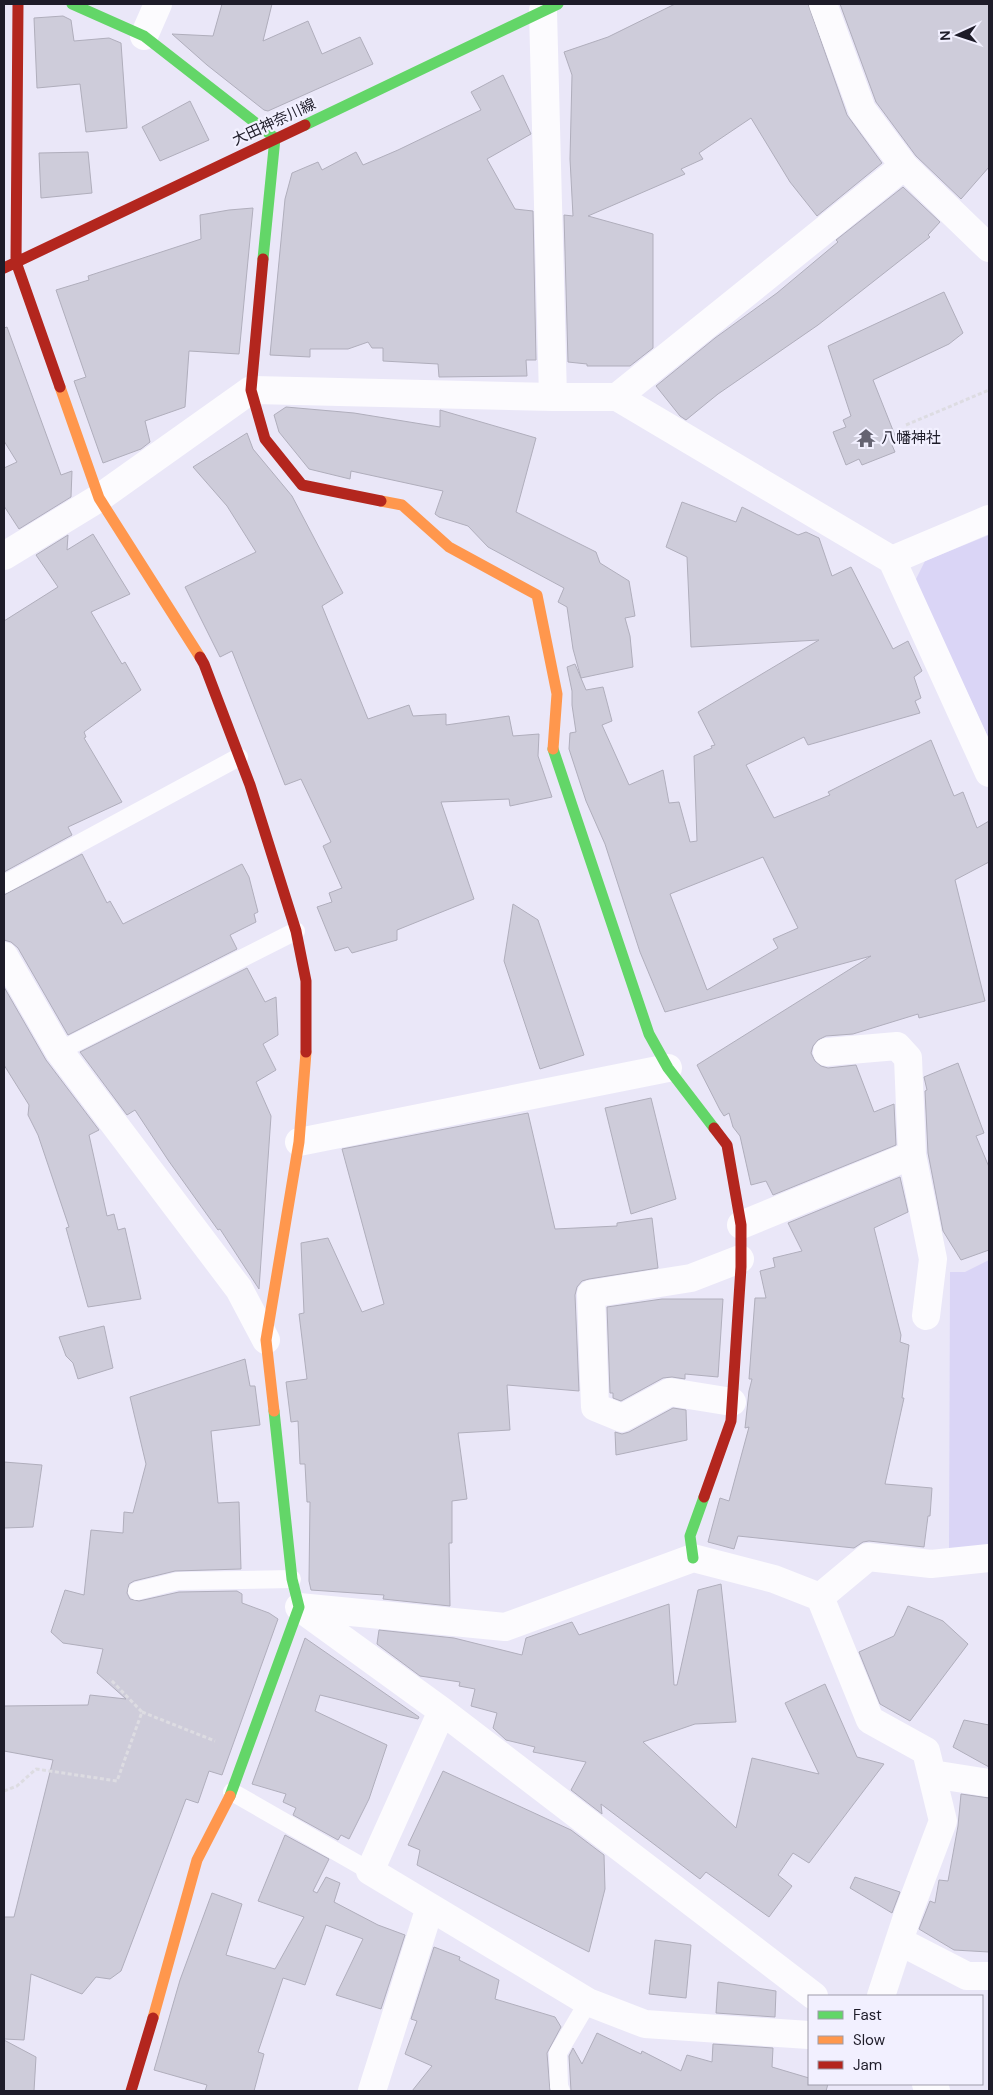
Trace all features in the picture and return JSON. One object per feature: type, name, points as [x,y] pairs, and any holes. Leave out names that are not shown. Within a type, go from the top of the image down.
[{"type":"street","points":[[18,4],[16,262],[99,498],[204,664],[239,757],[296,930],[306,980],[307,1038],[299,1142],[266,1340],[292,1579],[299,1608],[232,1792],[197,1860],[175,1943],[131,2091]]},
{"type":"street","points":[[72,4],[144,36],[275,138],[251,390],[265,439],[302,485],[402,505],[449,547],[536,595],[557,694],[553,751],[649,1034],[668,1068],[727,1145],[741,1225],[731,1420],[690,1536],[694,1558]]},
{"type":"street","points":[[144,36],[158,4]]},
{"type":"street","points":[[823,4],[862,110],[904,166],[989,248]]},
{"type":"street","points":[[550,7],[553,397]]},
{"type":"street","name":"大田神奈川線","points":[[4,268],[550,7]]},
{"type":"street","points":[[617,397],[904,166]]},
{"type":"street","points":[[4,556],[99,498],[251,390],[617,397],[892,560],[989,773]]},
{"type":"street","points":[[892,560],[989,519]]},
{"type":"street","points":[[4,956],[59,1051],[239,1289],[266,1340]]},
{"type":"street","points":[[827,1052],[897,1046],[908,1058],[912,1155],[933,1259],[926,1316]]},
{"type":"street","points":[[299,1142],[668,1068]]},
{"type":"street","points":[[741,1225],[912,1155]]},
{"type":"street","points":[[732,1402],[670,1392],[622,1418],[595,1407],[591,1294],[691,1278],[740,1259]]},
{"type":"street","points":[[820,1597],[868,1557],[931,1564],[989,1558]]},
{"type":"street","points":[[299,1608],[505,1627],[694,1558],[774,1579],[820,1597],[870,1720],[926,1751],[943,1821],[881,1995]]},
{"type":"street","points":[[299,1608],[442,1711],[813,1995]]},
{"type":"street","points":[[442,1711],[370,1871],[588,2002],[645,2024],[808,2035]]},
{"type":"street","points":[[932,1774],[989,1783]]},
{"type":"street","points":[[372,2091],[430,1907]]},
{"type":"street","points":[[899,1941],[967,1976],[989,1976]]},
{"type":"lane","points":[[4,884],[239,757]]},
{"type":"lane","points":[[59,1051],[296,930]]},
{"type":"lane","points":[[137,1591],[178,1581],[292,1579]]},
{"type":"lane","points":[[232,1792],[370,1871]]},
{"type":"lane","points":[[561,2091],[559,2086],[558,2053],[588,2002]]},
{"type":"path","points":[[906,425],[989,390]]},
{"type":"path","points":[[110,1679],[142,1712],[246,1753]]},
{"type":"path","points":[[4,1791],[17,1786],[36,1769],[117,1781],[142,1712]]},
{"type":"shaded area","points":[[989,535],[989,739],[915,581],[925,561]]},
{"type":"shaded area","points":[[989,1260],[989,1546],[949,1549],[950,1272],[965,1272]]},
{"type":"building","points":[[222,4],[272,4],[263,41],[308,21],[322,54],[360,37],[373,64],[268,111],[264,110],[207,65],[172,34],[213,36]]},
{"type":"building","points":[[675,4],[808,4],[847,115],[882,163],[817,216],[790,182],[751,118],[699,153],[703,159],[681,169],[685,174],[588,216],[653,234],[653,348],[630,366],[587,366],[587,364],[568,362],[564,215],[573,216],[570,159],[572,75],[564,52],[608,37]]},
{"type":"building","points":[[840,4],[989,4],[989,167],[961,199],[916,156],[876,102]]},
{"type":"building","points":[[63,16],[71,20],[74,41],[109,38],[121,43],[127,128],[86,132],[80,84],[37,88],[34,18]]},
{"type":"building","points":[[503,75],[531,134],[487,159],[515,209],[533,211],[536,360],[526,360],[527,376],[439,377],[438,364],[383,361],[383,348],[372,348],[368,342],[348,349],[310,349],[310,357],[270,355],[285,199],[292,173],[318,162],[322,170],[356,152],[363,165],[398,150],[481,110],[471,92]]},
{"type":"building","points":[[190,101],[209,140],[160,161],[142,127]]},
{"type":"building","points":[[88,152],[92,193],[41,198],[39,153]]},
{"type":"building","points":[[903,187],[940,222],[928,235],[930,237],[818,325],[718,394],[686,420],[680,416],[656,386],[715,338],[777,293],[838,242],[836,240]]},
{"type":"building","points":[[253,208],[239,354],[189,351],[185,407],[145,421],[150,442],[141,449],[103,463],[74,381],[86,377],[56,290],[89,280],[88,276],[201,239],[200,215]]},
{"type":"building","points":[[944,292],[963,333],[949,344],[873,380],[898,443],[892,445],[895,452],[862,465],[859,459],[846,465],[833,432],[846,427],[843,420],[851,416],[828,346]]},
{"type":"building","points":[[7,327],[61,475],[72,471],[71,497],[19,529],[4,506],[4,468],[17,462],[4,441],[4,328]]},
{"type":"building","points":[[286,407],[354,413],[440,427],[440,410],[536,438],[516,512],[596,552],[600,563],[629,581],[635,616],[625,618],[630,636],[633,667],[581,678],[573,649],[567,607],[558,602],[564,588],[488,547],[468,526],[435,514],[443,491],[351,471],[350,479],[309,469],[279,432],[274,415]]},
{"type":"building","points":[[247,433],[253,449],[292,496],[343,593],[322,606],[368,719],[409,705],[413,716],[446,714],[446,725],[509,716],[513,736],[539,734],[538,756],[552,797],[510,806],[509,799],[441,802],[474,899],[397,930],[397,940],[352,953],[348,947],[335,951],[317,907],[332,902],[329,893],[342,888],[323,846],[331,842],[301,779],[285,785],[232,651],[220,657],[185,587],[256,552],[227,506],[193,467]]},
{"type":"building","points":[[682,502],[736,522],[742,507],[798,535],[806,532],[819,538],[832,576],[851,567],[893,649],[908,641],[922,671],[914,677],[921,698],[915,701],[920,713],[808,745],[804,737],[746,765],[774,818],[830,795],[828,792],[931,740],[954,796],[963,792],[977,828],[989,821],[989,862],[955,880],[985,1001],[919,1018],[918,1014],[853,1034],[826,1036],[818,1040],[813,1046],[811,1053],[815,1061],[821,1066],[828,1068],[856,1065],[874,1112],[894,1104],[896,1145],[773,1195],[766,1181],[751,1185],[740,1136],[733,1127],[729,1113],[724,1116],[720,1110],[697,1065],[871,956],[665,1012],[640,952],[605,844],[586,801],[569,749],[570,733],[576,732],[572,691],[567,667],[575,664],[586,690],[603,687],[612,721],[602,725],[629,785],[663,770],[669,803],[679,802],[690,842],[697,841],[694,756],[715,745],[698,712],[819,640],[691,647],[687,557],[666,547]],"holes":[[[763,857],[798,928],[773,939],[778,948],[707,990],[670,894]]]},
{"type":"building","points":[[93,534],[130,594],[91,612],[122,664],[125,662],[141,690],[84,732],[86,737],[84,738],[122,802],[68,827],[72,835],[4,872],[4,621],[58,587],[36,555],[68,535],[67,550]]},
{"type":"building","points":[[82,854],[107,903],[110,901],[123,924],[242,864],[249,877],[258,912],[254,914],[256,922],[230,935],[237,949],[68,1035],[18,948],[11,942],[4,940],[4,895]]},
{"type":"building","points":[[513,904],[538,920],[584,1055],[540,1069],[504,961]]},
{"type":"building","points":[[247,968],[265,1002],[276,997],[278,1035],[263,1044],[276,1070],[256,1082],[271,1116],[259,1289],[220,1229],[218,1230],[168,1160],[135,1110],[127,1115],[80,1052]]},
{"type":"building","points":[[4,987],[46,1060],[99,1130],[89,1135],[107,1216],[114,1214],[118,1230],[125,1228],[141,1299],[88,1307],[66,1228],[69,1227],[38,1135],[28,1115],[29,1105],[4,1065]]},
{"type":"building","points":[[958,1063],[984,1133],[976,1136],[989,1167],[989,1250],[961,1260],[943,1231],[928,1153],[925,1091],[927,1090],[924,1077]]},
{"type":"building","points":[[651,1098],[676,1199],[631,1214],[605,1108]]},
{"type":"building","points":[[528,1113],[555,1229],[617,1226],[617,1223],[652,1218],[658,1268],[589,1279],[582,1281],[577,1287],[575,1295],[579,1391],[507,1385],[510,1430],[458,1433],[467,1499],[452,1501],[452,1543],[449,1543],[450,1606],[383,1599],[384,1595],[311,1590],[309,1581],[310,1502],[307,1502],[305,1464],[300,1464],[298,1421],[291,1422],[286,1382],[307,1379],[299,1314],[304,1313],[301,1243],[328,1238],[362,1312],[384,1304],[342,1149]]},
{"type":"building","points":[[900,1177],[908,1212],[874,1228],[901,1335],[900,1342],[909,1345],[902,1398],[904,1398],[885,1484],[932,1488],[930,1516],[928,1516],[924,1547],[869,1541],[863,1542],[854,1548],[738,1536],[734,1549],[708,1542],[720,1498],[729,1501],[749,1427],[745,1428],[752,1379],[749,1379],[755,1298],[766,1298],[760,1271],[775,1267],[773,1258],[802,1251],[788,1223]]},
{"type":"building","points":[[662,1299],[723,1299],[718,1377],[685,1374],[685,1379],[663,1378],[621,1401],[613,1398],[613,1393],[610,1393],[607,1307]]},
{"type":"building","points":[[104,1326],[113,1368],[78,1379],[73,1363],[66,1356],[59,1337]]},
{"type":"building","points":[[245,1359],[250,1386],[255,1386],[260,1425],[211,1431],[218,1503],[239,1502],[241,1569],[175,1571],[134,1581],[129,1584],[127,1593],[130,1599],[139,1601],[179,1592],[237,1591],[242,1594],[242,1603],[269,1613],[278,1619],[222,1775],[209,1771],[198,1803],[186,1799],[121,1971],[110,1979],[96,1977],[82,1994],[31,1974],[24,2040],[4,2039],[4,1917],[14,1917],[53,1760],[4,1751],[4,1706],[88,1705],[90,1695],[126,1699],[97,1673],[103,1649],[63,1643],[51,1632],[65,1590],[84,1595],[91,1530],[123,1533],[124,1512],[133,1513],[146,1464],[130,1397]]},
{"type":"building","points":[[673,1408],[686,1410],[687,1440],[616,1455],[615,1432],[622,1434],[629,1432]]},
{"type":"building","points":[[4,1462],[42,1465],[33,1527],[4,1528]]},
{"type":"building","points":[[721,1584],[736,1722],[695,1724],[643,1742],[736,1828],[752,1758],[819,1774],[785,1703],[825,1684],[857,1757],[884,1764],[809,1863],[793,1853],[778,1875],[792,1886],[769,1917],[706,1872],[700,1879],[601,1804],[602,1814],[571,1790],[586,1762],[533,1752],[535,1747],[506,1740],[493,1728],[497,1713],[471,1706],[475,1689],[459,1686],[460,1682],[420,1676],[377,1644],[379,1630],[454,1638],[522,1655],[526,1638],[572,1622],[579,1635],[669,1604],[674,1685],[677,1685],[698,1590]]},
{"type":"building","points":[[908,1606],[943,1621],[968,1644],[910,1721],[880,1704],[859,1652],[894,1636]]},
{"type":"building","points":[[305,1638],[419,1717],[418,1719],[320,1695],[315,1711],[387,1745],[369,1799],[349,1839],[341,1835],[338,1840],[293,1815],[296,1808],[283,1802],[286,1794],[252,1784]]},
{"type":"building","points":[[964,1720],[989,1725],[989,1767],[953,1747]]},
{"type":"building","points":[[443,1771],[571,1830],[604,1855],[605,1889],[589,1952],[417,1865],[420,1850],[408,1845]]},
{"type":"building","points":[[961,1794],[989,1798],[989,1952],[954,1950],[919,1929],[930,1901],[935,1903],[939,1880],[948,1881],[958,1826]]},
{"type":"building","points":[[285,1835],[329,1859],[313,1891],[317,1893],[326,1877],[340,1883],[334,1902],[378,1925],[405,1935],[381,2009],[336,1995],[363,1939],[326,1925],[305,1985],[283,1978],[258,2052],[264,2054],[254,2091],[205,2091],[207,2085],[154,2070],[180,1980],[212,1893],[242,1904],[226,1955],[275,1969],[304,1917],[258,1901]]},
{"type":"building","points":[[855,1877],[900,1892],[892,1913],[850,1888]]},
{"type":"building","points":[[655,1940],[691,1945],[686,1998],[649,1994]]},
{"type":"building","points":[[434,1947],[460,1957],[459,1960],[499,1980],[495,1999],[555,2017],[561,2027],[547,2053],[550,2091],[412,2091],[432,2066],[405,2054],[417,2021],[411,2019]]},
{"type":"building","points":[[718,1982],[776,1991],[775,2017],[716,2013]]},
{"type":"building","points":[[597,2033],[641,2054],[642,2051],[681,2071],[687,2055],[712,2062],[713,2044],[773,2048],[772,2067],[808,2078],[808,2085],[828,2085],[826,2091],[571,2091],[569,2056],[573,2048],[582,2064]]},
{"type":"building","points":[[4,2040],[36,2057],[34,2091],[4,2091]]},
{"type":"traffic: fast","points":[[72,4],[144,36],[275,138],[263,259]]},
{"type":"traffic: fast","points":[[305,125],[558,4]]},
{"type":"traffic: fast","points":[[553,749],[649,1034],[668,1068],[714,1128]]},
{"type":"traffic: fast","points":[[230,1796],[299,1607],[292,1579],[274,1411]]},
{"type":"traffic: fast","points":[[693,1558],[690,1536],[704,1497]]},
{"type":"traffic: slow","points":[[60,387],[99,498],[200,657]]},
{"type":"traffic: slow","points":[[381,501],[402,505],[449,547],[537,595],[557,694],[553,749]]},
{"type":"traffic: slow","points":[[274,1411],[266,1340],[299,1142],[306,1052]]},
{"type":"traffic: slow","points":[[153,2018],[197,1860],[230,1796]]},
{"type":"traffic: jam","points":[[18,4],[16,262],[60,387]]},
{"type":"traffic: jam","points":[[4,268],[305,125]]},
{"type":"traffic: jam","points":[[263,259],[251,390],[265,439],[302,485],[381,501]]},
{"type":"traffic: jam","points":[[200,657],[250,785],[296,931],[306,981],[306,1052]]},
{"type":"traffic: jam","points":[[704,1497],[731,1421],[741,1267],[741,1225],[727,1145],[714,1128]]},
{"type":"traffic: jam","points":[[131,2091],[153,2018]]},
{"type":"place","name":"八幡神社","points":[[866,438]]}]
